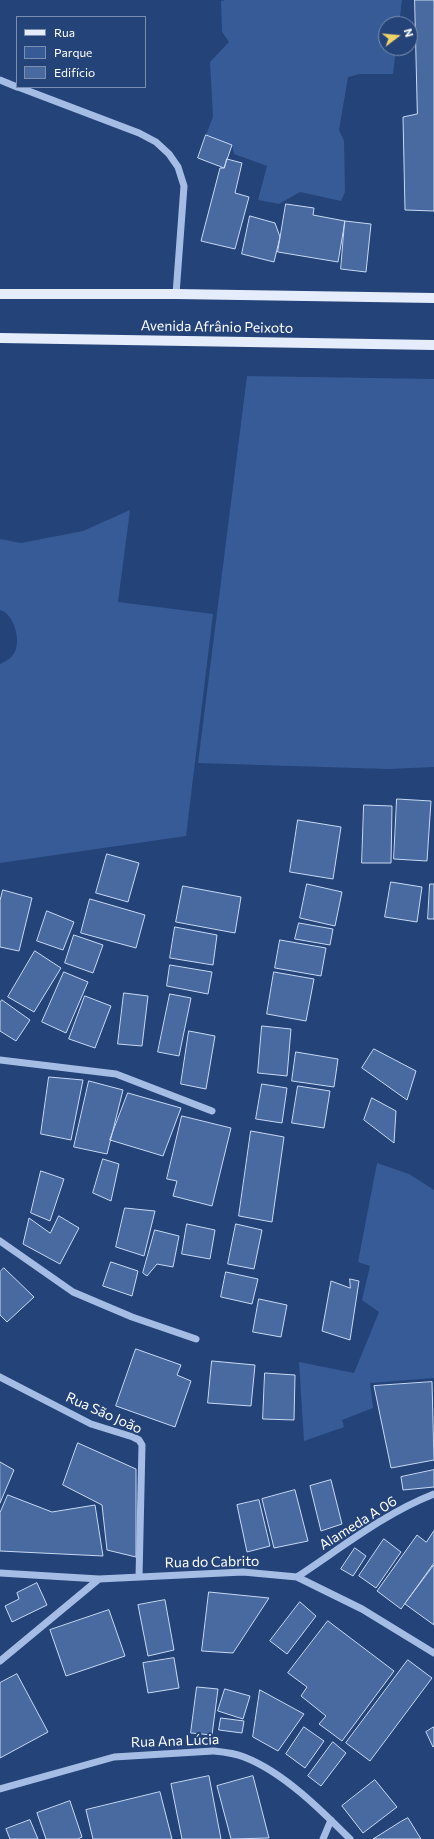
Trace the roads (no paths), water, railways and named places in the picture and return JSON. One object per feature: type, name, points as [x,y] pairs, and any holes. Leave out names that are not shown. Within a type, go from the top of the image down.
[{"type":"main road","points":[[0,294],[176,294],[434,298]]},
{"type":"main road","name":"Avenida Afrânio Peixoto","points":[[0,338],[434,345]]},
{"type":"street","points":[[0,80],[16,86]]},
{"type":"street","points":[[21,88],[139,133],[156,142],[169,154],[178,167],[184,186],[176,294]]},
{"type":"street","points":[[0,1060],[116,1074],[212,1111]]},
{"type":"street","points":[[0,1241],[73,1292],[132,1317],[196,1339]]},
{"type":"street","name":"Rua São João","points":[[0,1377],[91,1424],[139,1440],[142,1445],[139,1577]]},
{"type":"street","name":"Alameda A 06","points":[[297,1577],[381,1521],[420,1499],[434,1494]]},
{"type":"street","name":"Rua do Cabrito","points":[[0,1573],[99,1579],[243,1572],[297,1577],[362,1609],[434,1653]]},
{"type":"street","points":[[0,1661],[99,1579]]},
{"type":"street","name":"Rua Ana Lúcia","points":[[0,1789],[114,1757],[213,1751],[243,1757],[283,1778],[331,1820],[350,1839]]},
{"type":"street","points":[[323,1839],[331,1820]]}]
